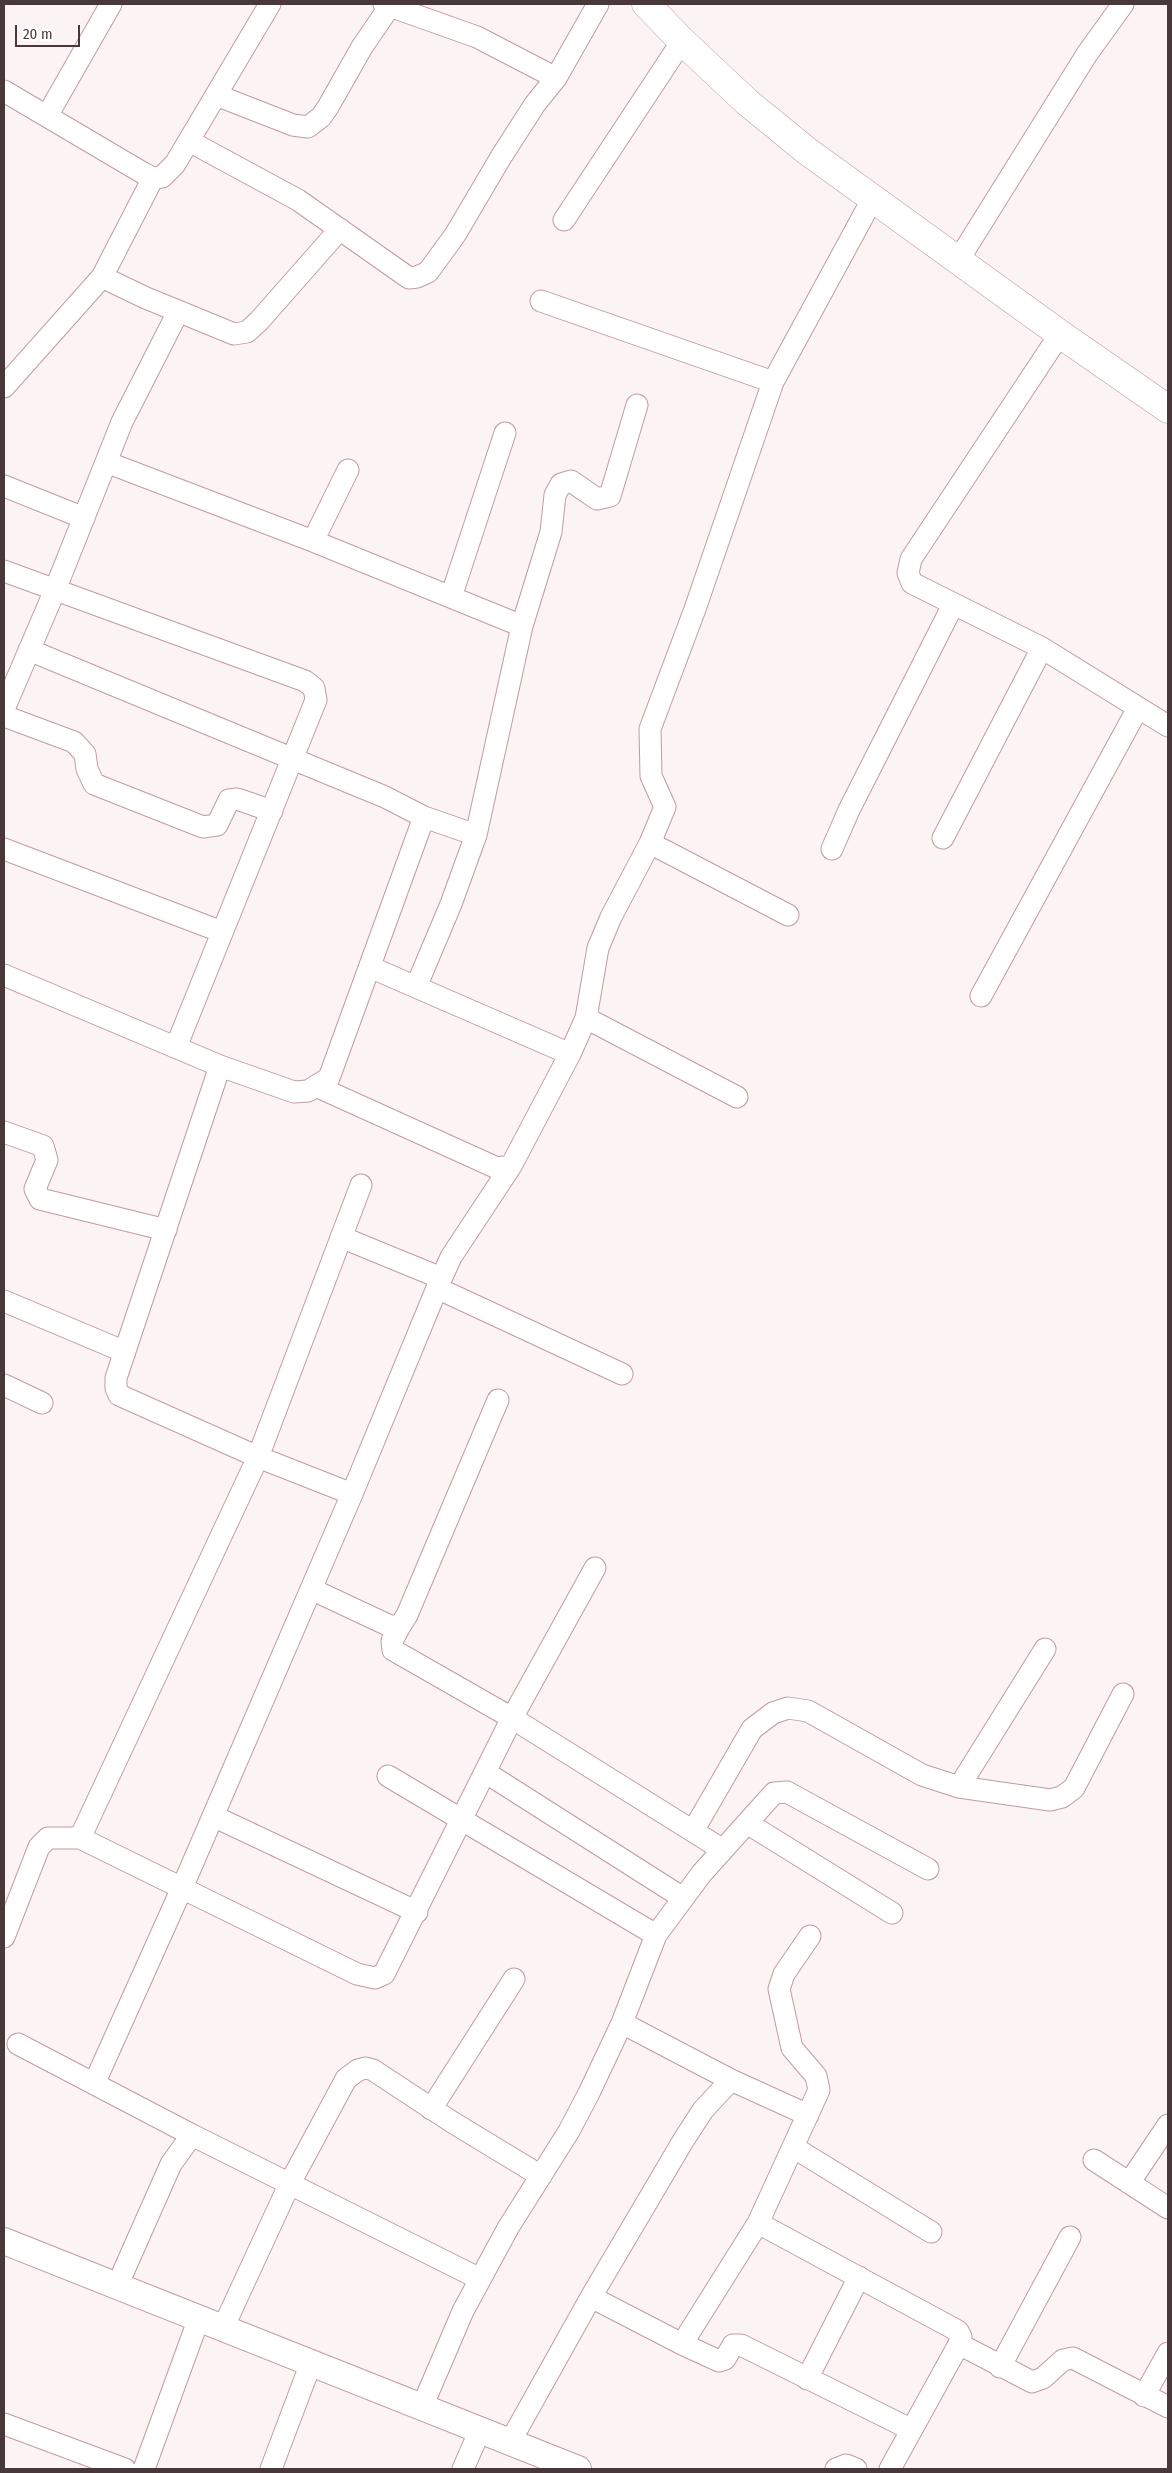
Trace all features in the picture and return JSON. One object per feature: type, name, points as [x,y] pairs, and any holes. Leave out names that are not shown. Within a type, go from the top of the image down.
[{"type":"main road","points":[[646,4],[747,102],[807,151],[1060,334],[1168,409]]},
{"type":"street","points":[[47,116],[111,4]]},
{"type":"street","points":[[4,91],[153,178],[162,177],[188,140],[270,4]]},
{"type":"street","points":[[188,140],[298,200],[409,278],[417,277],[428,272],[455,236],[501,157],[535,104],[556,78],[598,4]]},
{"type":"street","points":[[958,259],[1087,54],[1123,4]]},
{"type":"street","points":[[216,95],[293,125],[308,127],[321,117],[328,107],[387,5],[478,38],[556,78]]},
{"type":"street","points":[[564,220],[682,41]]},
{"type":"street","points":[[4,387],[102,276],[153,178]]},
{"type":"street","points":[[94,2084],[182,1888],[352,1494],[451,1257],[511,1166],[570,1054],[586,1018],[598,948],[611,917],[650,843],[665,807],[652,776],[650,729],[695,609],[773,382],[873,198]]},
{"type":"street","points":[[102,276],[178,312],[234,334],[247,332],[260,321],[340,229]]},
{"type":"street","points":[[541,301],[773,382]]},
{"type":"street","points":[[4,709],[55,590],[122,422],[178,312]]},
{"type":"street","points":[[1060,334],[911,559],[908,569],[912,583],[1042,648],[1168,726]]},
{"type":"street","points":[[416,987],[451,904],[476,835],[522,626],[550,532],[556,495],[561,484],[571,481],[598,499],[610,496],[637,405]]},
{"type":"street","points":[[451,597],[505,433]]},
{"type":"street","points":[[106,462],[313,541],[522,626]]},
{"type":"street","points":[[313,541],[348,470]]},
{"type":"street","points":[[4,486],[84,518]]},
{"type":"street","points":[[4,571],[305,681],[314,688],[316,700],[176,1047]]},
{"type":"street","points":[[832,849],[849,810],[953,605]]},
{"type":"street","points":[[943,838],[1042,648]]},
{"type":"street","points":[[29,650],[385,797],[424,817],[476,835]]},
{"type":"street","points":[[982,996],[1138,708]]},
{"type":"street","points":[[4,716],[74,742],[85,754],[86,770],[94,784],[203,827],[217,825],[230,800],[238,799],[272,811]]},
{"type":"street","points":[[4,975],[220,1066],[294,1092],[308,1091],[318,1087],[329,1078],[424,817]]},
{"type":"street","points":[[650,843],[788,915]]},
{"type":"street","points":[[4,849],[222,932]]},
{"type":"street","points":[[370,967],[570,1054]]},
{"type":"street","points":[[586,1018],[736,1097]]},
{"type":"street","points":[[220,1066],[116,1378],[116,1388],[119,1395],[258,1457],[352,1494]]},
{"type":"street","points":[[318,1087],[496,1168],[511,1166]]},
{"type":"street","points":[[4,1132],[43,1146],[47,1160],[35,1189],[40,1199],[166,1230]]},
{"type":"street","points":[[80,1838],[258,1457],[361,1185]]},
{"type":"street","points":[[341,1237],[439,1283],[622,1374]]},
{"type":"street","points":[[4,1301],[125,1352]]},
{"type":"street","points":[[4,1385],[42,1403]]},
{"type":"street","points":[[498,1400],[407,1615],[392,1641],[393,1650],[512,1718],[723,1850]]},
{"type":"street","points":[[4,1937],[40,1846],[48,1838],[80,1838],[357,1974],[375,1978],[384,1974],[417,1912],[512,1718],[594,1568]]},
{"type":"street","points":[[311,1589],[390,1626],[400,1626]]},
{"type":"street","points":[[959,1788],[1044,1649]]},
{"type":"street","points":[[693,1831],[752,1729],[774,1713],[788,1708],[808,1711],[922,1775],[959,1788],[1050,1800],[1062,1797],[1074,1788],[1123,1694]]},
{"type":"street","points":[[485,1772],[683,1898]]},
{"type":"street","points":[[388,1776],[462,1818],[656,1935]]},
{"type":"street","points":[[422,2407],[463,2311],[480,2279],[569,2131],[622,2023],[656,1935],[702,1873],[774,1793],[787,1792],[928,1869]]},
{"type":"street","points":[[213,1816],[417,1912]]},
{"type":"street","points":[[747,1823],[892,1913]]},
{"type":"street","points":[[682,2344],[758,2223],[817,2095],[819,2084],[816,2076],[792,2048],[779,1989],[784,1974],[810,1936]]},
{"type":"street","points":[[431,2109],[514,1979]]},
{"type":"street","points":[[622,2023],[731,2080],[808,2115]]},
{"type":"street","points":[[18,2044],[192,2135],[480,2279]]},
{"type":"street","points":[[223,2328],[290,2183],[346,2079],[358,2070],[366,2068],[373,2070],[431,2109],[541,2176]]},
{"type":"street","points":[[510,2442],[591,2298],[703,2110],[731,2080]]},
{"type":"street","points":[[1129,2183],[1168,2125]]},
{"type":"street","points":[[116,2286],[171,2164],[192,2135]]},
{"type":"street","points":[[793,2146],[931,2232]]},
{"type":"street","points":[[1094,2160],[1168,2208]]},
{"type":"street","points":[[758,2223],[958,2331],[961,2337],[959,2344],[910,2429],[890,2469]]},
{"type":"street","points":[[1000,2367],[1070,2237]]},
{"type":"street","points":[[4,2241],[578,2469]]},
{"type":"street","points":[[807,2379],[858,2277]]},
{"type":"street","points":[[591,2298],[719,2361],[725,2359],[733,2345],[741,2345],[910,2429]]},
{"type":"street","points":[[144,2469],[199,2318]]},
{"type":"street","points":[[959,2344],[1026,2380],[1038,2381],[1063,2360],[1073,2358],[1168,2407]]},
{"type":"street","points":[[1144,2396],[1168,2353]]},
{"type":"street","points":[[272,2469],[311,2363]]},
{"type":"street","points":[[4,2424],[125,2469]]},
{"type":"street","points":[[463,2469],[480,2430]]},
{"type":"street","points":[[836,2469],[846,2465],[856,2469]]}]
